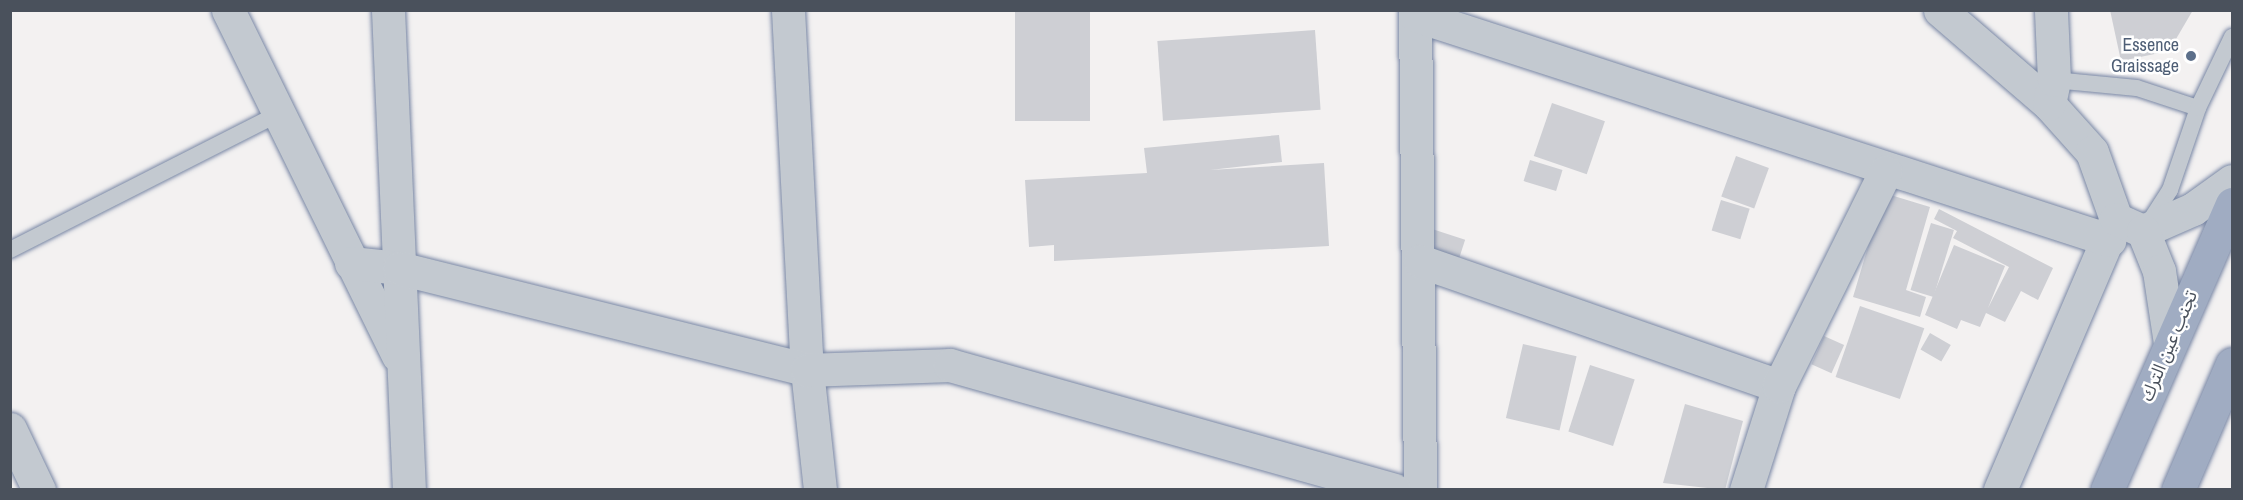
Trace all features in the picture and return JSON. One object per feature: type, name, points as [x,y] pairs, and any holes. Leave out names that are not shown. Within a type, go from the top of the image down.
[{"type":"highway","name":"تجنب عين الترك","points":[[2107,489],[2232,204]]},
{"type":"highway","points":[[2178,489],[2232,364]]},
{"type":"street","points":[[228,10],[404,368]]},
{"type":"street","points":[[388,10],[409,489]]},
{"type":"street","points":[[788,10],[807,370],[820,489]]},
{"type":"street","points":[[1940,10],[2051,92],[2092,152],[2112,197],[2123,230],[2159,271],[2170,343]]},
{"type":"street","points":[[2051,10],[2051,92]]},
{"type":"street","points":[[1420,489],[1420,261],[1415,13],[1885,172],[2123,230],[2193,210],[2232,181]]},
{"type":"street","points":[[1746,489],[1779,386],[1885,172]]},
{"type":"street","points":[[2000,489],[2123,230]]},
{"type":"street","points":[[1420,261],[1779,386]]},
{"type":"street","points":[[351,263],[399,268],[807,370],[950,365],[1394,489]]},
{"type":"street","points":[[10,429],[39,489]]},
{"type":"lane","points":[[2123,230],[2170,190],[2198,108],[2232,37]]},
{"type":"lane","points":[[2051,92],[2137,88],[2198,108]]},
{"type":"lane","points":[[10,250],[278,114]]},
{"type":"building","points":[[1015,10],[1090,10],[1090,121],[1015,121]]},
{"type":"building","points":[[2110,10],[2193,10],[2169,51],[2121,61]]},
{"type":"building","points":[[1315,30],[1321,110],[1163,121],[1157,41]]},
{"type":"building","points":[[1552,103],[1605,121],[1587,174],[1534,156]]},
{"type":"building","points":[[1279,135],[1282,162],[1210,170],[1324,163],[1329,246],[1054,261],[1054,245],[1029,247],[1025,180],[1147,173],[1144,148]]},
{"type":"building","points":[[1736,156],[1769,168],[1754,208],[1721,196]]},
{"type":"building","points":[[1530,160],[1563,170],[1556,191],[1524,181]]},
{"type":"building","points":[[1884,193],[1930,207],[1906,290],[1926,297],[1920,317],[1853,297]]},
{"type":"building","points":[[1721,200],[1750,209],[1740,239],[1712,231]]},
{"type":"building","points":[[1939,209],[2053,268],[2038,300],[2021,291],[2005,322],[1986,313],[1980,327],[1961,320],[1957,329],[1925,315],[1954,245],[2005,266],[1988,308],[2009,267],[1953,238],[1957,231],[1934,219]]},
{"type":"building","points":[[1931,223],[1954,230],[1933,297],[1911,290]]},
{"type":"building","points":[[1429,228],[1465,240],[1452,281],[1416,269]]},
{"type":"building","points":[[1860,306],[1924,328],[1900,399],[1836,377]]},
{"type":"building","points":[[1930,333],[1951,345],[1941,361],[1920,349]]},
{"type":"building","points":[[1824,336],[1844,345],[1831,373],[1811,364]]},
{"type":"building","points":[[1523,344],[1577,356],[1559,430],[1506,418]]},
{"type":"building","points":[[1590,365],[1635,380],[1613,446],[1568,432]]},
{"type":"building","points":[[1685,404],[1743,421],[1725,490],[1663,483]]},
{"type":"place","name":"Essence Graissage","points":[[2191,56]]}]
